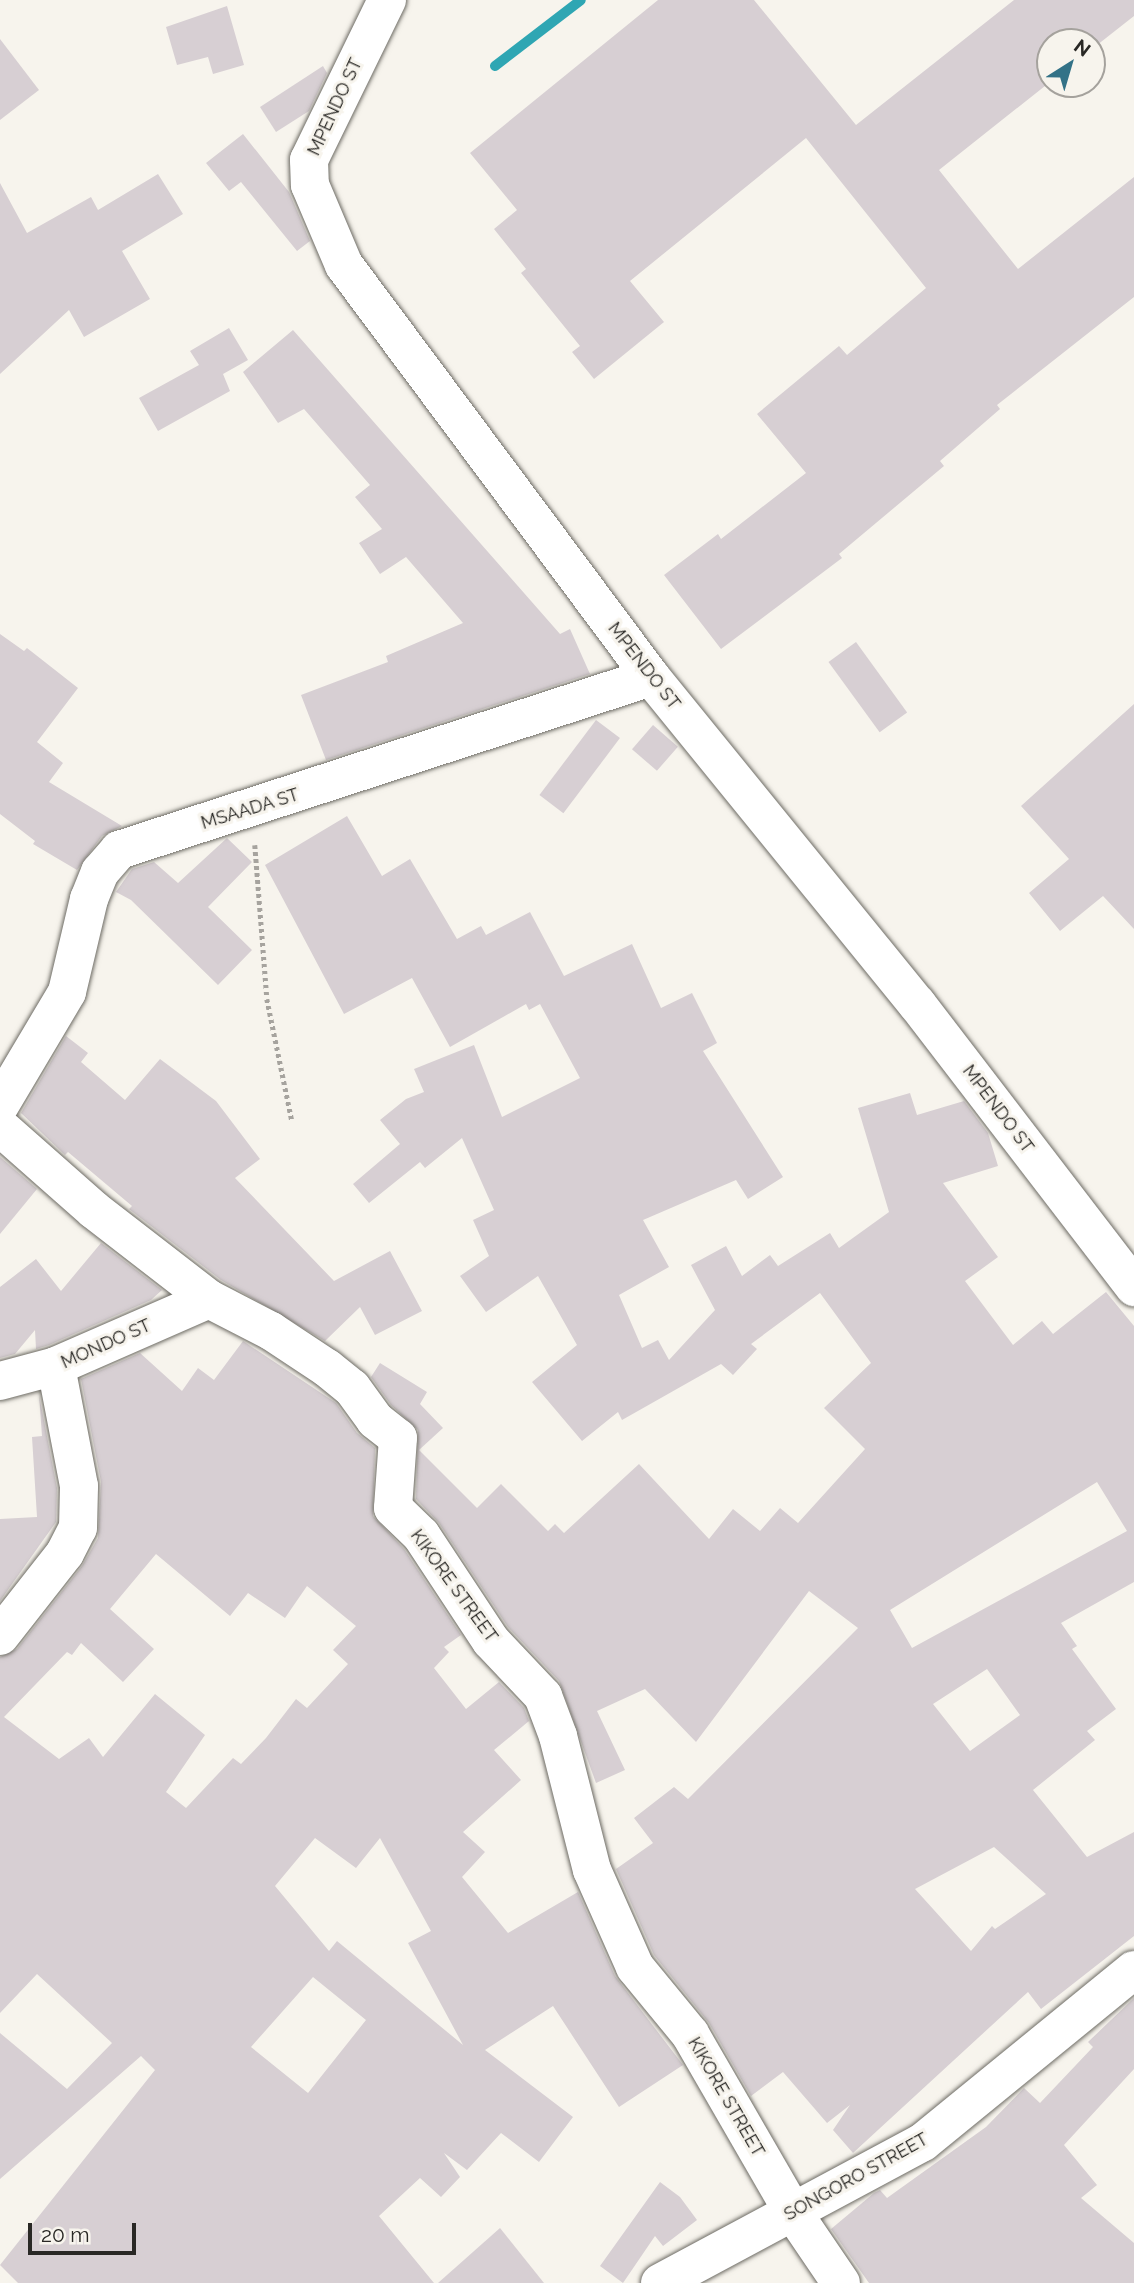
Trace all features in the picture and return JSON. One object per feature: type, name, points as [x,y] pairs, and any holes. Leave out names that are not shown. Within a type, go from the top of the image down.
[{"type":"street","name":"MPENDO ST","points":[[387,0],[309,160],[310,185],[329,236],[344,265],[651,677],[917,1004],[1134,1287]]},
{"type":"street","name":"MSAADA ST","points":[[0,1105],[39,1046],[67,992],[89,899],[110,858],[128,845],[251,810],[651,677]]},
{"type":"street","name":"KIKORE STREET","points":[[0,1127],[94,1210],[209,1299],[271,1331],[327,1368],[352,1388],[374,1420],[398,1438],[393,1508],[421,1535],[491,1641],[543,1696],[608,1913],[635,1967],[690,2034],[792,2211]]},
{"type":"street","name":"MONDO ST","points":[[0,1381],[56,1366],[209,1299]]},
{"type":"street","points":[[0,1636],[65,1553],[78,1528],[77,1473],[56,1366]]},
{"type":"street","name":"SONGORO STREET","points":[[660,2283],[923,2143],[1134,1970]]},
{"type":"street","points":[[792,2211],[841,2283]]},
{"type":"path","points":[[251,810],[267,999],[292,1121]]},
{"type":"building","points":[[658,0],[754,0],[856,125],[1014,0],[1134,0],[1134,16],[1106,38],[1106,28],[1036,28],[1036,93],[939,170],[1018,269],[1134,177],[1134,297],[997,405],[1000,409],[940,461],[944,466],[839,554],[842,558],[721,649],[664,575],[718,534],[721,539],[806,473],[757,414],[839,346],[847,355],[926,288],[806,138],[630,281],[664,322],[594,379],[572,352],[580,346],[521,273],[526,269],[494,229],[517,210],[470,153]]},
{"type":"building","points":[[227,6],[244,65],[213,74],[208,57],[177,65],[166,27]]},
{"type":"building","points":[[0,39],[39,90],[0,120]]},
{"type":"building","points":[[323,66],[327,73],[309,111],[276,132],[260,107]]},
{"type":"building","points":[[243,134],[289,192],[310,241],[297,251],[241,182],[229,191],[206,163]]},
{"type":"building","points":[[158,174],[183,214],[122,251],[150,299],[84,337],[69,310],[0,374],[0,183],[27,233],[91,197],[98,210]]},
{"type":"building","points":[[229,328],[248,360],[223,374],[230,391],[158,431],[139,398],[199,365],[190,351]]},
{"type":"building","points":[[293,330],[560,634],[570,629],[590,674],[326,760],[301,695],[388,662],[386,656],[463,623],[406,557],[380,574],[359,543],[382,529],[355,497],[370,485],[304,409],[278,423],[243,372]]},
{"type":"building","points":[[0,634],[24,651],[27,648],[78,688],[37,742],[63,763],[49,782],[122,826],[102,836],[77,870],[33,844],[35,841],[0,814]]},
{"type":"building","points":[[856,642],[907,712],[880,732],[828,662]]},
{"type":"building","points":[[1134,704],[1134,929],[1103,896],[1060,931],[1029,893],[1069,859],[1021,806]]},
{"type":"building","points":[[596,720],[620,738],[563,813],[539,795]]},
{"type":"building","points":[[653,725],[678,747],[657,771],[632,749]]},
{"type":"building","points":[[347,816],[382,876],[410,859],[457,939],[481,926],[486,935],[530,912],[564,976],[632,944],[661,1008],[692,993],[717,1043],[703,1051],[783,1177],[748,1199],[736,1180],[643,1220],[669,1267],[619,1295],[642,1348],[658,1340],[669,1360],[715,1310],[691,1265],[726,1246],[742,1276],[770,1255],[778,1266],[830,1233],[839,1248],[889,1212],[858,1108],[910,1093],[917,1115],[964,1101],[988,1133],[998,1166],[943,1183],[998,1257],[965,1281],[1013,1345],[1042,1321],[1053,1334],[1106,1292],[1134,1326],[1134,1582],[1061,1623],[1077,1646],[1072,1649],[1116,1709],[1087,1731],[1095,1740],[1033,1790],[1087,1857],[1134,1832],[1134,1936],[1041,2009],[1028,1992],[853,2153],[833,2130],[850,2105],[827,2123],[783,2072],[751,2096],[709,2023],[654,1955],[616,1869],[653,1843],[634,1818],[674,1787],[688,1799],[858,1628],[809,1591],[696,1742],[645,1689],[597,1711],[625,1770],[596,1783],[559,1681],[508,1627],[439,1523],[416,1499],[418,1430],[391,1405],[371,1377],[380,1363],[427,1392],[420,1404],[443,1428],[419,1450],[477,1508],[501,1484],[548,1531],[555,1524],[564,1533],[639,1464],[709,1539],[733,1509],[760,1531],[780,1508],[798,1523],[865,1449],[824,1408],[871,1363],[820,1293],[751,1344],[757,1349],[733,1375],[721,1364],[622,1420],[618,1412],[582,1441],[532,1382],[577,1345],[538,1276],[486,1312],[460,1276],[489,1256],[473,1220],[494,1210],[462,1138],[425,1168],[420,1162],[369,1203],[353,1184],[400,1144],[380,1120],[406,1099],[424,1092],[414,1069],[474,1045],[502,1117],[580,1078],[540,1004],[529,1010],[526,1004],[450,1047],[412,978],[344,1014],[265,865]],"holes":[[[1097,1482],[1127,1531],[912,1648],[890,1610]],[[987,1669],[1020,1715],[970,1751],[933,1704]],[[994,1847],[1046,1894],[995,1929],[992,1926],[971,1951],[915,1889]]]},
{"type":"building","points":[[227,838],[252,862],[208,907],[252,950],[218,985],[131,900],[116,892],[132,869],[154,862],[178,883]]},
{"type":"building","points":[[66,1036],[88,1053],[81,1062],[125,1100],[160,1059],[216,1101],[260,1159],[235,1178],[334,1281],[390,1251],[422,1311],[375,1335],[360,1307],[325,1341],[221,1280],[129,1209],[132,1206],[68,1152],[65,1155],[21,1113]]},
{"type":"building","points":[[0,1157],[37,1189],[0,1234]]},
{"type":"building","points":[[101,1243],[162,1290],[151,1300],[36,1349],[35,1330],[15,1354],[0,1358],[0,1287],[36,1259],[61,1291]]},
{"type":"building","points":[[243,1341],[336,1403],[357,1433],[375,1448],[373,1516],[404,1549],[461,1635],[444,1647],[449,1652],[434,1668],[466,1709],[499,1682],[524,1708],[529,1721],[494,1750],[521,1780],[463,1832],[485,1852],[462,1877],[508,1933],[578,1892],[615,1976],[683,2065],[619,2107],[553,2006],[485,2050],[573,2117],[539,2162],[501,2133],[467,2170],[444,2153],[460,2177],[441,2197],[420,2178],[379,2216],[434,2283],[18,2283],[0,2265],[155,2070],[141,2056],[0,2179],[0,2033],[67,2089],[112,2043],[37,1974],[0,2013],[0,1657],[17,1649],[82,1566],[98,1538],[101,1482],[81,1379],[140,1353],[182,1391],[198,1368],[214,1380]],"holes":[[[156,1554],[230,1616],[248,1593],[285,1618],[307,1586],[356,1626],[333,1650],[348,1664],[307,1708],[296,1699],[266,1738],[241,1764],[233,1758],[186,1808],[166,1792],[205,1735],[155,1694],[103,1757],[89,1738],[59,1759],[4,1717],[67,1652],[72,1655],[81,1643],[123,1682],[154,1649],[110,1609]],[[315,1838],[356,1868],[380,1838],[431,1931],[408,1943],[463,2045],[337,1941],[329,1951],[275,1886]],[[313,1977],[366,2020],[308,2093],[251,2047]]]},
{"type":"building","points":[[39,1395],[57,1488],[56,1522],[0,1601],[0,1519],[37,1517],[32,1437],[42,1436]]},
{"type":"building","points":[[1134,1998],[1134,2069],[1064,2145],[1097,2185],[1081,2198],[1134,2243],[1134,2283],[869,2283],[831,2229],[874,2193],[880,2190],[887,2198],[986,2127],[1024,2088],[1040,2103],[1093,2047],[1088,2042]]},
{"type":"building","points":[[660,2182],[680,2197],[697,2220],[663,2246],[655,2236],[623,2283],[600,2266]]},
{"type":"building","points":[[500,2228],[544,2283],[438,2283]]},
{"type":"waterway","points":[[495,66],[581,0]]}]
